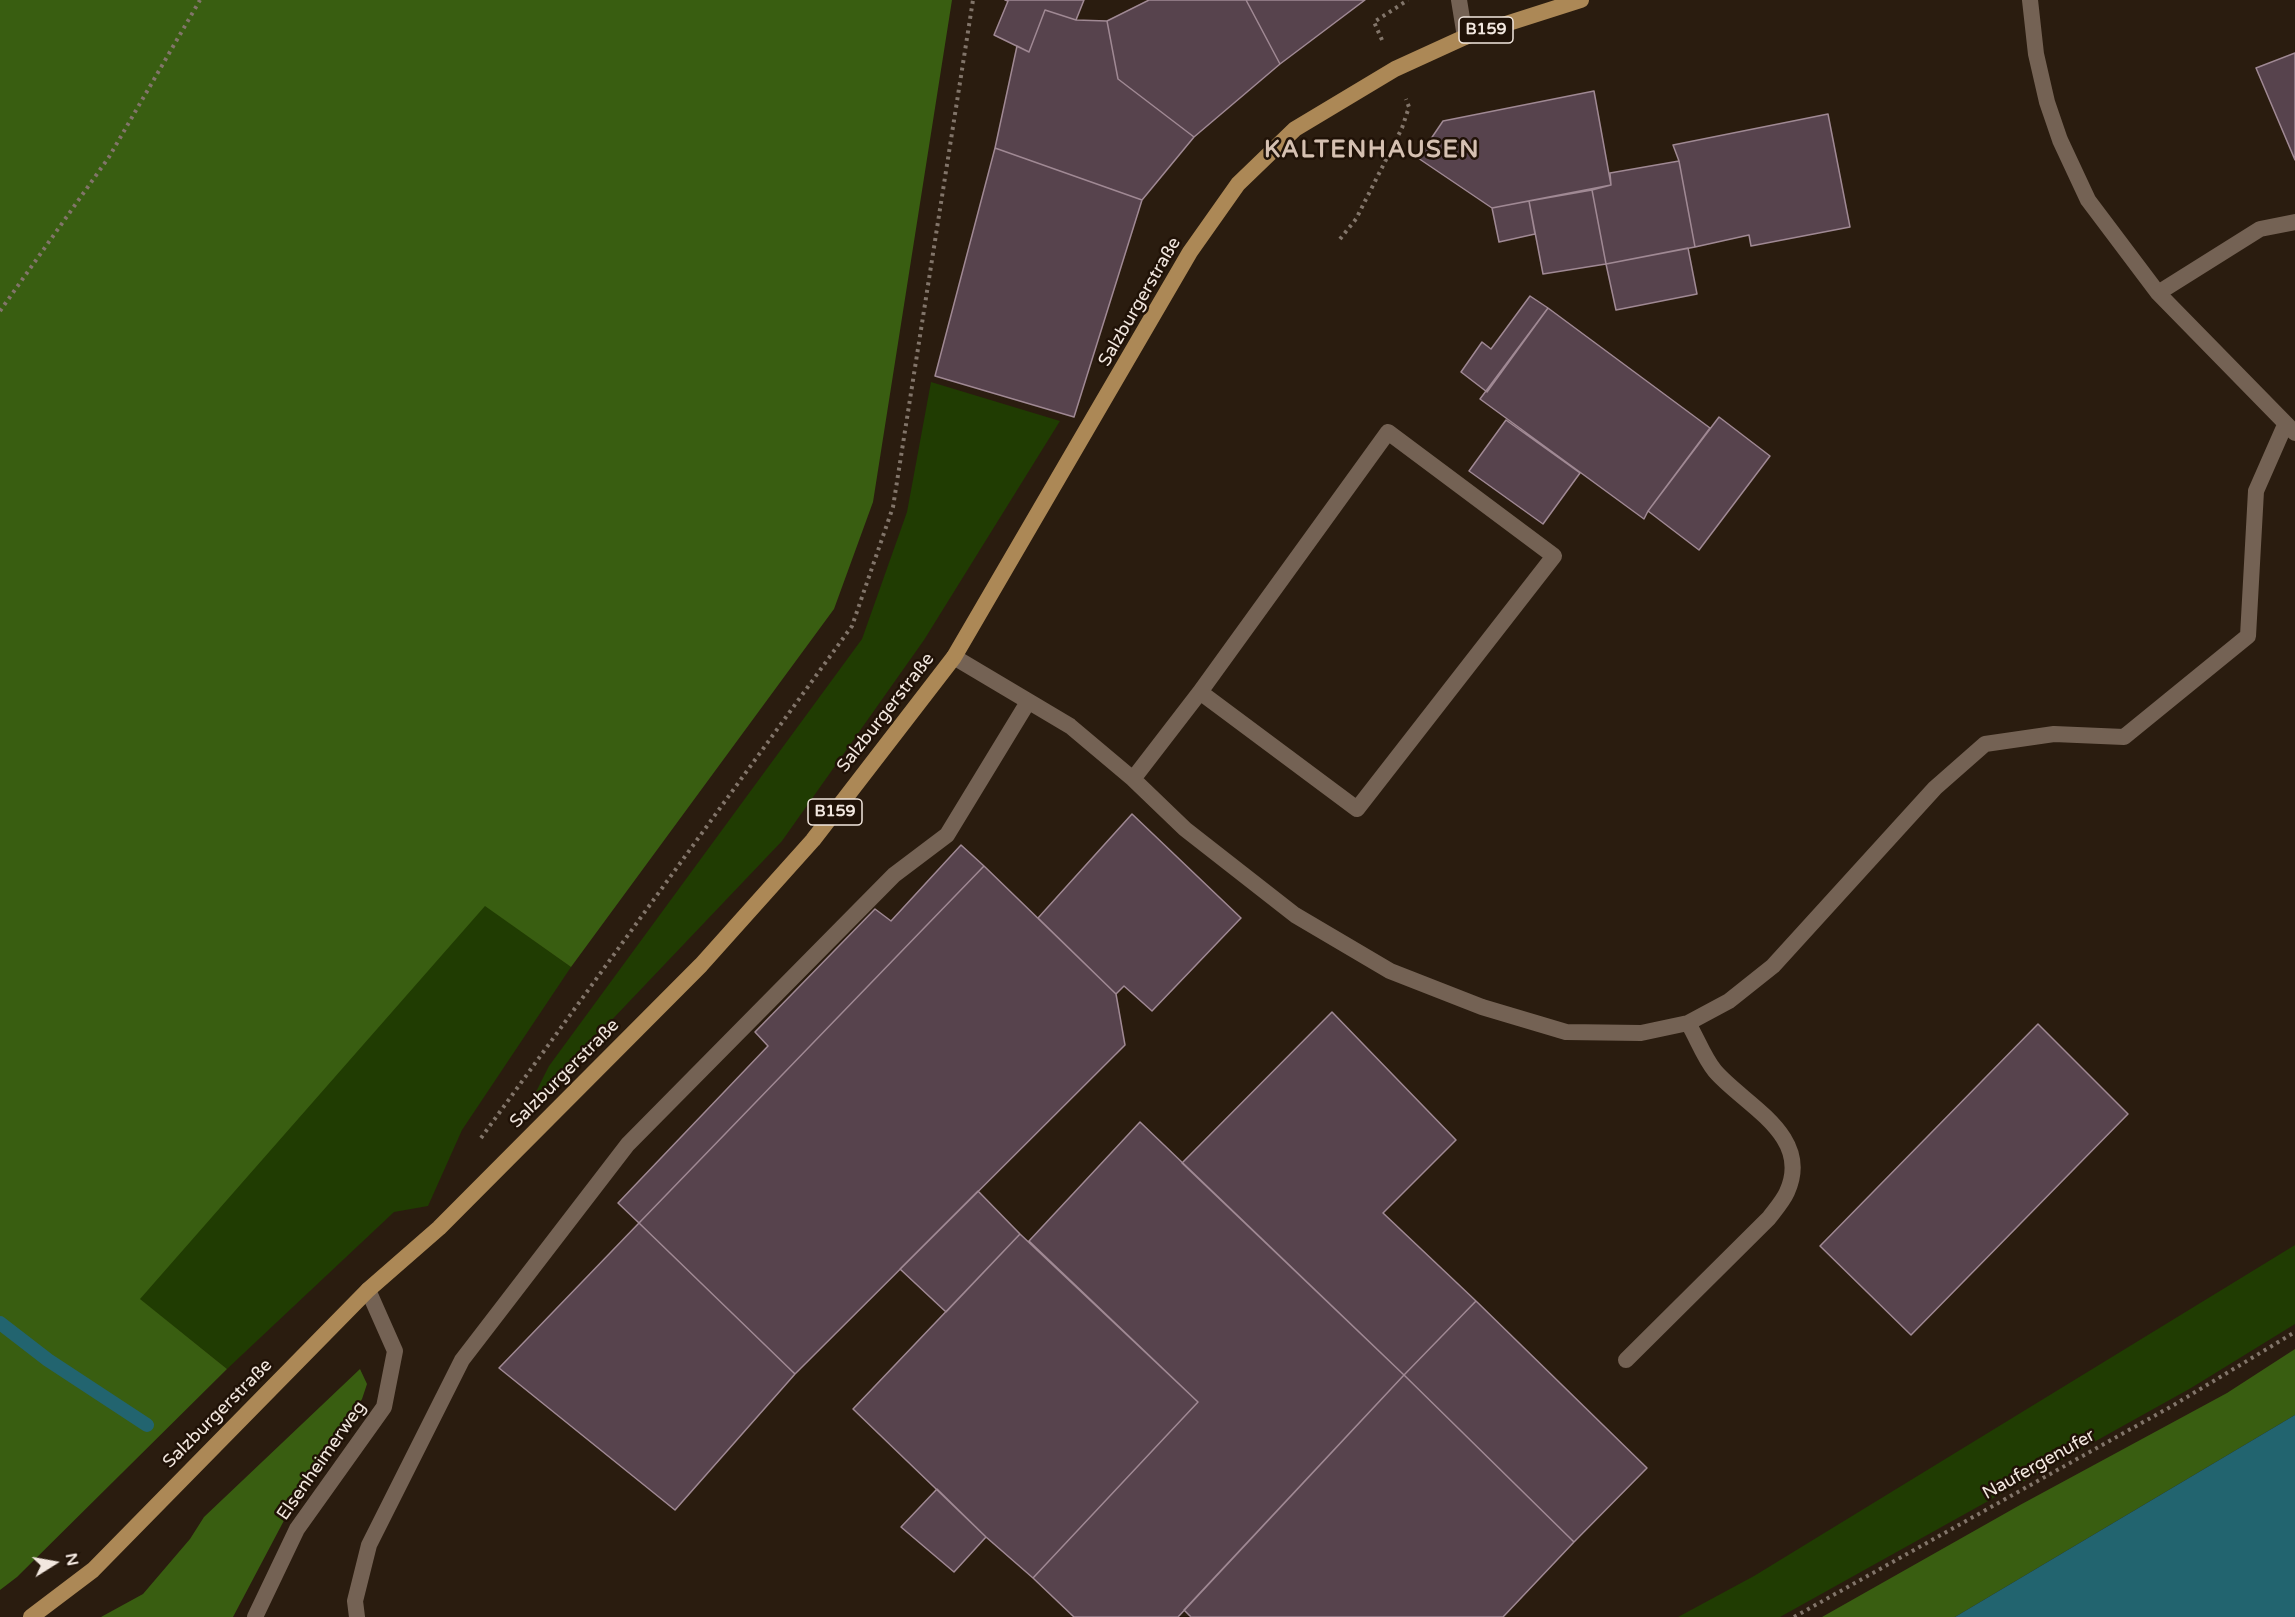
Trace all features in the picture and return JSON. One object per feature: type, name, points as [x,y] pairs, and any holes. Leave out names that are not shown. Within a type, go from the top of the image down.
[{"type":"main road","name":"Salzburgerstraße","points":[[32,1617],[93,1570],[368,1290],[439,1228],[701,965],[813,840],[954,657],[1190,252],[1238,184],[1295,129],[1395,69],[1465,37],[1581,0]]},
{"type":"street","points":[[1459,0],[1465,37]]},
{"type":"street","points":[[954,657],[1070,726],[1133,779],[1185,829],[1295,915],[1390,971],[1482,1007],[1566,1032],[1641,1033],[1688,1023],[1729,1001],[1773,966],[1935,788],[1984,744],[2054,735],[2124,736],[2248,636],[2256,491],[2290,429],[2158,294],[2088,200],[2060,140],[2047,102],[2036,54],[2030,0]]},
{"type":"street","points":[[2158,294],[2260,229],[2295,222]]},
{"type":"street","points":[[1133,779],[1200,692],[1388,432],[1554,556],[1357,809],[1200,692]]},
{"type":"street","points":[[357,1617],[355,1601],[369,1545],[462,1360],[628,1144],[894,874],[947,835],[1028,702]]},
{"type":"street","points":[[1626,1360],[1769,1218],[1788,1191],[1792,1167],[1786,1140],[1762,1112],[1715,1071],[1688,1023]]},
{"type":"street","name":"Elsenheimerweg","points":[[255,1617],[297,1529],[384,1407],[395,1351],[368,1290]]},
{"type":"path","points":[[0,311],[109,157],[200,0]]},
{"type":"path","points":[[475,1147],[852,626],[893,507],[973,0]]},
{"type":"path","name":"Naufergenufer","points":[[1794,1617],[2172,1406],[2295,1332]]},
{"type":"green space","points":[[0,0],[952,0],[873,502],[834,609],[571,967],[485,906],[140,1299],[227,1369],[17,1577],[0,1590]]},
{"type":"green space","points":[[931,382],[1060,421],[924,640],[782,841],[528,1108],[549,1066],[862,639],[907,512]]},
{"type":"green space","points":[[485,905],[571,967],[462,1130],[428,1206],[394,1212],[227,1369],[139,1299]]},
{"type":"green space","points":[[2295,1245],[2295,1324],[2191,1388],[1780,1617],[1678,1617],[1754,1576]]},
{"type":"green space","points":[[2295,1349],[2295,1415],[1955,1617],[1822,1617],[2020,1505],[2227,1393]]},
{"type":"green space","points":[[360,1369],[367,1384],[362,1399],[289,1511],[233,1617],[101,1617],[143,1594],[190,1539],[204,1517]]},
{"type":"water","points":[[2295,1415],[2295,1617],[1955,1617]]},
{"type":"building","points":[[1005,0],[1084,0],[1076,20],[1045,10],[1029,52],[994,35],[1008,1]]},
{"type":"building","points":[[1149,0],[1246,0],[1280,64],[1194,137],[1118,79],[1107,21]]},
{"type":"building","points":[[1246,0],[1365,0],[1280,64]]},
{"type":"building","points":[[1045,10],[1076,20],[1107,21],[1118,79],[1194,137],[1142,200],[995,148],[1017,46],[1029,52]]},
{"type":"building","points":[[2295,53],[2295,160],[2256,68]]},
{"type":"building","points":[[1594,91],[1611,185],[1492,208],[1418,158],[1443,121]]},
{"type":"building","points":[[1828,114],[1850,227],[1751,246],[1749,235],[1695,247],[1679,161],[1673,145]]},
{"type":"building","points":[[995,148],[1142,200],[1074,417],[935,376]]},
{"type":"building","points":[[1679,161],[1695,247],[1606,264],[1592,190],[1611,185],[1610,173]]},
{"type":"building","points":[[1592,190],[1606,264],[1543,274],[1529,201]]},
{"type":"building","points":[[1529,201],[1535,234],[1499,242],[1492,208]]},
{"type":"building","points":[[1688,248],[1697,294],[1616,310],[1606,264]]},
{"type":"building","points":[[1530,296],[1548,308],[1487,392],[1461,372],[1482,342],[1491,349]]},
{"type":"building","points":[[1548,308],[1710,428],[1644,519],[1480,399]]},
{"type":"building","points":[[1719,417],[1770,456],[1699,550],[1648,511]]},
{"type":"building","points":[[1506,420],[1580,473],[1543,524],[1469,471]]},
{"type":"building","points":[[1132,814],[1241,918],[1152,1011],[1124,986],[1116,994],[1038,918]]},
{"type":"building","points":[[961,845],[984,866],[639,1223],[618,1203],[768,1046],[755,1032],[875,909],[891,921]]},
{"type":"building","points":[[984,866],[1116,994],[1125,1045],[795,1374],[639,1223]]},
{"type":"building","points":[[1332,1012],[1456,1140],[1383,1213],[1476,1301],[1404,1375],[1182,1163]]},
{"type":"building","points":[[2038,1024],[2128,1114],[1911,1335],[1820,1246]]},
{"type":"building","points":[[1140,1122],[1404,1375],[1178,1617],[1074,1617],[1033,1578],[1198,1402],[1029,1241]]},
{"type":"building","points":[[978,1191],[1020,1234],[946,1312],[900,1269]]},
{"type":"building","points":[[639,1223],[795,1374],[675,1510],[499,1368]]},
{"type":"building","points":[[1020,1234],[1198,1402],[1033,1578],[986,1537],[853,1409]]},
{"type":"building","points":[[1476,1301],[1647,1468],[1574,1542],[1404,1375]]},
{"type":"building","points":[[1404,1375],[1574,1542],[1503,1617],[1191,1617],[1184,1610]]},
{"type":"building","points":[[937,1489],[986,1537],[954,1572],[901,1527]]},
{"type":"waterway","points":[[0,1323],[48,1360],[147,1425]]},
{"type":"district","name":"KALTENHAUSEN","points":[[1372,151]]}]
